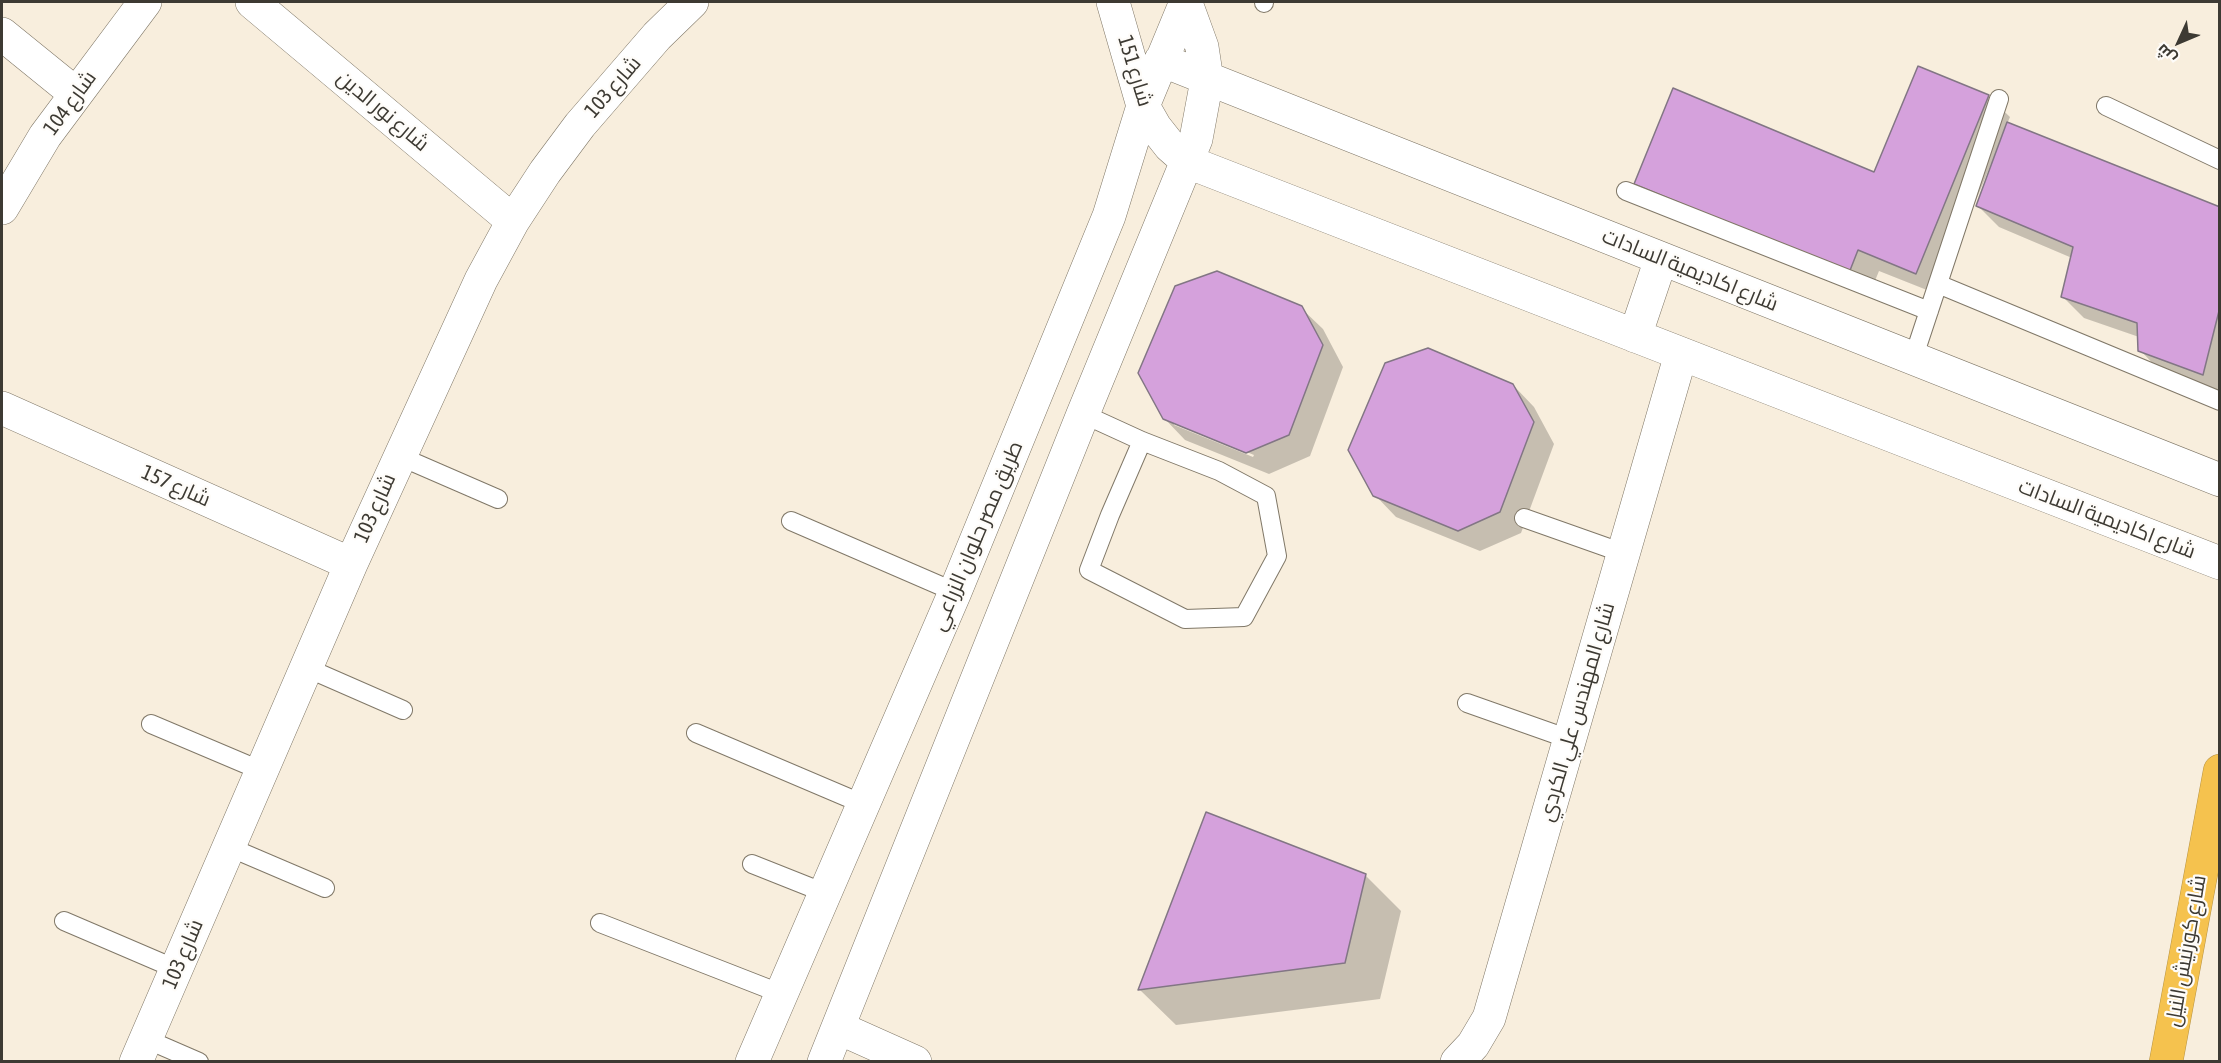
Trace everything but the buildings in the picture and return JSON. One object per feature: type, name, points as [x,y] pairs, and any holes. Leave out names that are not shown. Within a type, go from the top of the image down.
[{"type":"highway","name":"شارع كورنيش النيل","points":[[2166,1062],[2220,771]]},
{"type":"street","name":"شارع 104","points":[[2,208],[45,136],[146,2]]},
{"type":"street","name":"شارع نور الدين","points":[[252,2],[513,221]]},
{"type":"street","name":"شارع 103","points":[[141,1050],[351,564],[481,280],[513,221],[545,172],[580,125],[641,54],[692,2]]},
{"type":"street","name":"شارع 151","points":[[1113,2],[1143,106],[1155,127],[1170,146],[1188,162]]},
{"type":"street","name":"طريق مصر حلوان الزراعي","points":[[752,1062],[955,592],[1109,216],[1143,106],[1186,2]]},
{"type":"street","name":"طريق مصر حلوان الزراعي","points":[[824,1062],[1083,414],[1197,139],[1207,80],[1202,47],[1186,2]]},
{"type":"street","points":[[2,34],[76,94]]},
{"type":"street","name":"شارع اكاديمية السادات","points":[[1161,60],[2220,480]]},
{"type":"street","name":"شارع اكاديمية السادات","points":[[1188,162],[2220,563]]},
{"type":"street","points":[[1635,336],[1661,259]]},
{"type":"street","name":"شارع المهندس علي الكردي","points":[[1457,1062],[1473,1045],[1489,1018],[1680,354]]},
{"type":"street","name":"شارع 157","points":[[2,408],[351,564]]},
{"type":"street","points":[[839,1028],[915,1062]]},
{"type":"lane","points":[[1913,359],[1999,99]]},
{"type":"lane","points":[[2106,106],[2220,160]]},
{"type":"lane","points":[[1626,191],[1929,311]]},
{"type":"lane","points":[[1938,284],[2220,402]]},
{"type":"lane","points":[[1083,414],[1142,441],[1219,471],[1266,496],[1277,556],[1244,617],[1185,619],[1089,570],[1142,441]]},
{"type":"lane","points":[[399,456],[498,499]]},
{"type":"lane","points":[[1524,518],[1623,553]]},
{"type":"lane","points":[[791,521],[955,592]]},
{"type":"lane","points":[[307,668],[404,710]]},
{"type":"lane","points":[[1467,703],[1569,739]]},
{"type":"lane","points":[[151,724],[262,771]]},
{"type":"lane","points":[[696,733],[863,804]]},
{"type":"lane","points":[[229,847],[325,888]]},
{"type":"lane","points":[[752,864],[825,893]]},
{"type":"lane","points":[[64,921],[176,969]]},
{"type":"lane","points":[[600,923],[782,994]]},
{"type":"lane","points":[[141,1050],[199,1062]]}]
